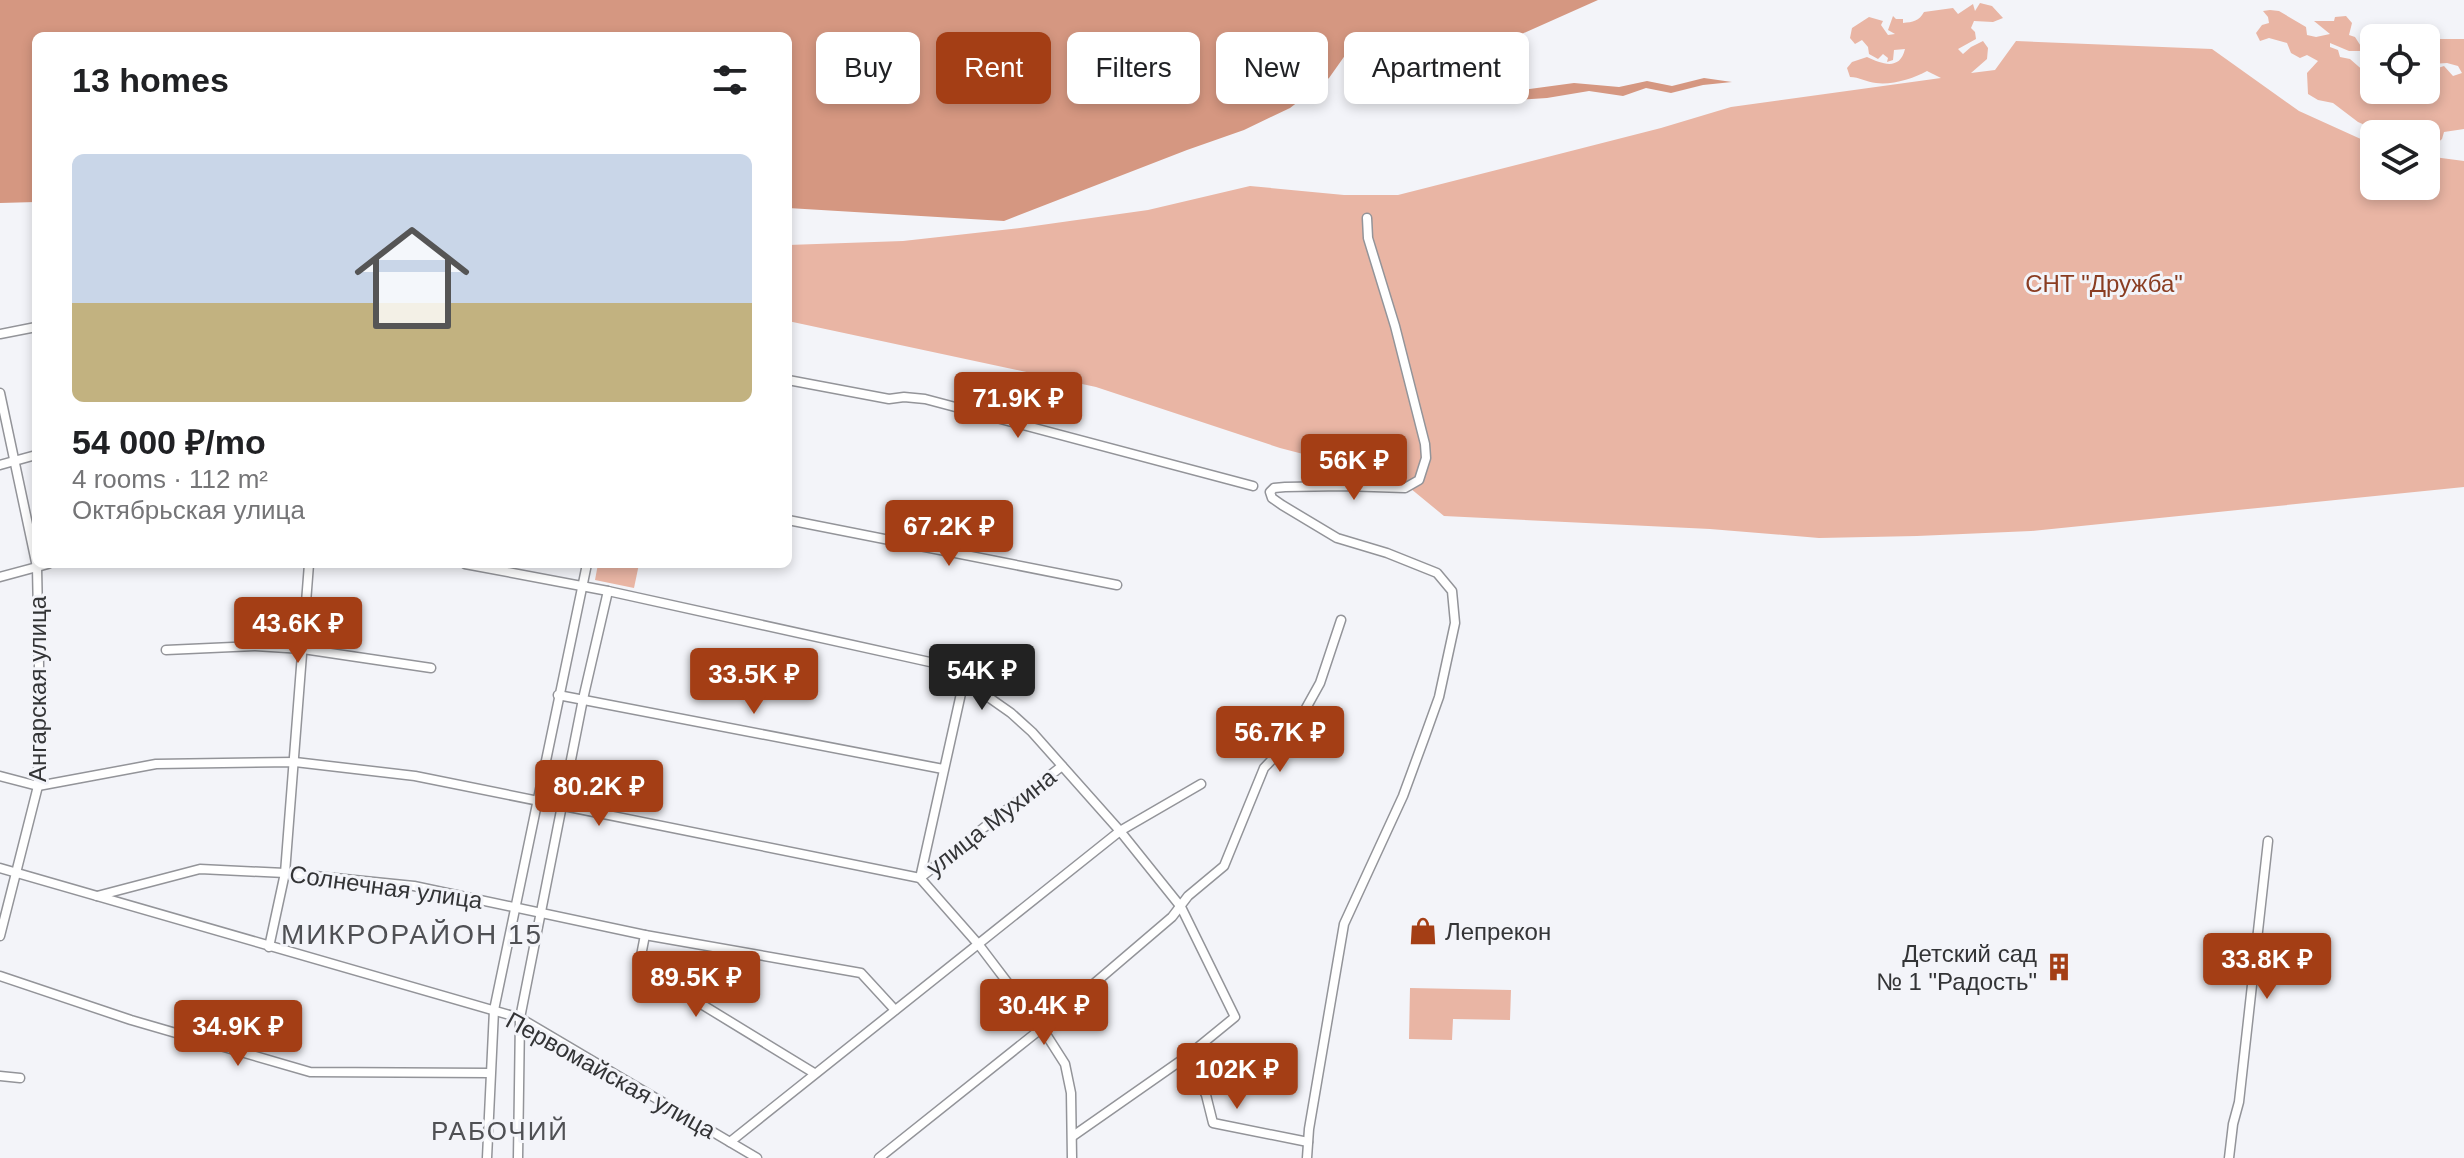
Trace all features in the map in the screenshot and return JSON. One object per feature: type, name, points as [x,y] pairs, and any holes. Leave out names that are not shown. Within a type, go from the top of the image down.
[{"type":"street","points":[[1307,1158],[1309,1129],[1344,924],[1403,796],[1439,697],[1455,623],[1452,591],[1437,573],[1337,538],[1282,505],[1272,498],[1270,492],[1274,488],[1285,487],[1405,488],[1419,480],[1426,458],[1425,444],[1395,326],[1368,238],[1367,218]]},
{"type":"street","points":[[0,334],[32,328]]},
{"type":"street","points":[[792,381],[889,399],[925,399],[1253,486]]},
{"type":"street","name":"Ангарская улица","points":[[0,393],[32,544]]},
{"type":"street","points":[[0,465],[32,456]]},
{"type":"street","points":[[792,521],[1117,585]]},
{"type":"street","points":[[0,577],[33,568]]},
{"type":"street","name":"Ангарская улица","points":[[0,936],[38,786],[37,568]]},
{"type":"street","points":[[269,947],[285,873],[309,568]]},
{"type":"street","points":[[486,568],[608,591],[966,670],[920,878]]},
{"type":"street","points":[[487,1158],[494,1010],[586,568]]},
{"type":"street","points":[[518,1158],[520,1018],[583,699],[608,591]]},
{"type":"street","points":[[879,1158],[1042,1028],[1224,866],[1264,768],[1285,746],[1320,683],[1341,620]]},
{"type":"street","points":[[166,650],[255,646],[303,649],[431,668]]},
{"type":"street","points":[[964,680],[1011,713],[1120,831],[1181,907],[1235,1017],[1186,1057],[1073,1136]]},
{"type":"street","points":[[558,695],[943,769]]},
{"type":"street","points":[[0,776],[38,786],[156,764],[295,762],[415,776],[920,878],[979,945],[1042,1028],[1065,1064],[1071,1093],[1072,1158]]},
{"type":"street","name":"улица Мухина","points":[[920,878],[1062,766]]},
{"type":"street","points":[[730,1142],[1120,831],[1201,784]]},
{"type":"street","points":[[2229,1158],[2239,1102],[2268,841]]},
{"type":"street","name":"Первомайская улица","points":[[0,868],[520,1018],[757,1158]]},
{"type":"street","name":"Солнечная улица","points":[[97,896],[200,869],[285,873],[414,886],[645,935],[861,973],[895,1010]]},
{"type":"street","points":[[645,935],[639,966],[814,1073]]},
{"type":"street","points":[[0,976],[131,1020],[310,1072],[490,1073]]},
{"type":"street","points":[[1186,1057],[1206,1095],[1213,1123],[1308,1142]]},
{"type":"street","points":[[0,1076],[20,1078]]},
{"type":"green space","name":"СНТ \"Дружба\"","points":[[1980,3],[1992,6],[2003,18],[1993,22],[1974,21],[1971,28],[1976,39],[1958,49],[1963,54],[1983,41],[1988,48],[1987,59],[1971,73],[1995,70],[2016,41],[2212,49],[2299,111],[2360,139],[2360,200],[2440,200],[2440,158],[2464,161],[2464,487],[2031,531],[1917,536],[1819,538],[1710,529],[1444,516],[1399,479],[1280,448],[1096,387],[792,322],[792,245],[903,241],[1020,228],[1148,210],[1250,186],[1344,195],[1398,195],[1661,128],[1731,107],[1941,78],[1927,71],[1889,83],[1850,77],[1847,68],[1852,62],[1867,57],[1884,63],[1895,63],[1903,56],[1905,49],[1894,50],[1893,60],[1887,62],[1888,58],[1883,54],[1878,59],[1869,54],[1862,40],[1855,44],[1850,38],[1852,28],[1869,17],[1883,21],[1881,25],[1888,35],[1895,34],[1888,30],[1893,16],[1907,23],[1918,19],[1924,12],[1953,8],[1958,14],[1973,4],[1975,11]]},
{"type":"green space","points":[[2263,11],[2279,11],[2306,27],[2307,35],[2316,37],[2330,34],[2314,21],[2334,21],[2335,17],[2346,16],[2352,23],[2349,35],[2355,37],[2360,51],[2349,51],[2330,43],[2330,47],[2338,50],[2340,57],[2350,59],[2360,68],[2360,104],[2440,104],[2440,67],[2444,66],[2453,76],[2462,73],[2458,66],[2440,63],[2440,39],[2464,39],[2464,129],[2444,132],[2440,141],[2440,120],[2360,120],[2360,123],[2333,103],[2318,100],[2308,94],[2307,73],[2318,61],[2307,55],[2300,58],[2291,53],[2287,43],[2269,38],[2260,41],[2256,33],[2262,25],[2269,23]]},
{"type":"green space","points":[[597,568],[638,568],[634,588],[595,580]]},
{"type":"green space","points":[[1410,988],[1511,990],[1510,1020],[1453,1019],[1452,1040],[1409,1039]]},
{"type":"shaded area","points":[[0,0],[1598,0],[1526,32],[1344,32],[1344,57],[1328,79],[1328,32],[1216,32],[1216,104],[1295,104],[1244,130],[1004,221],[792,208],[792,32],[32,32],[32,202],[0,203]]},
{"type":"shaded area","points":[[1704,78],[1732,82],[1671,93],[1646,88],[1623,96],[1589,91],[1529,99],[1529,89],[1574,83],[1619,87],[1647,81],[1672,86]]},
{"type":"place","name":"Лепрекон","points":[[1423,931]]},
{"type":"place","name":"Детский сад № 1 \"Радость\"","points":[[2059,967]]},
{"type":"district","name":"МИКРОРАЙОН 15","points":[[412,934]]},
{"type":"district","name":"РАБОЧИЙ","points":[[500,1131]]}]
